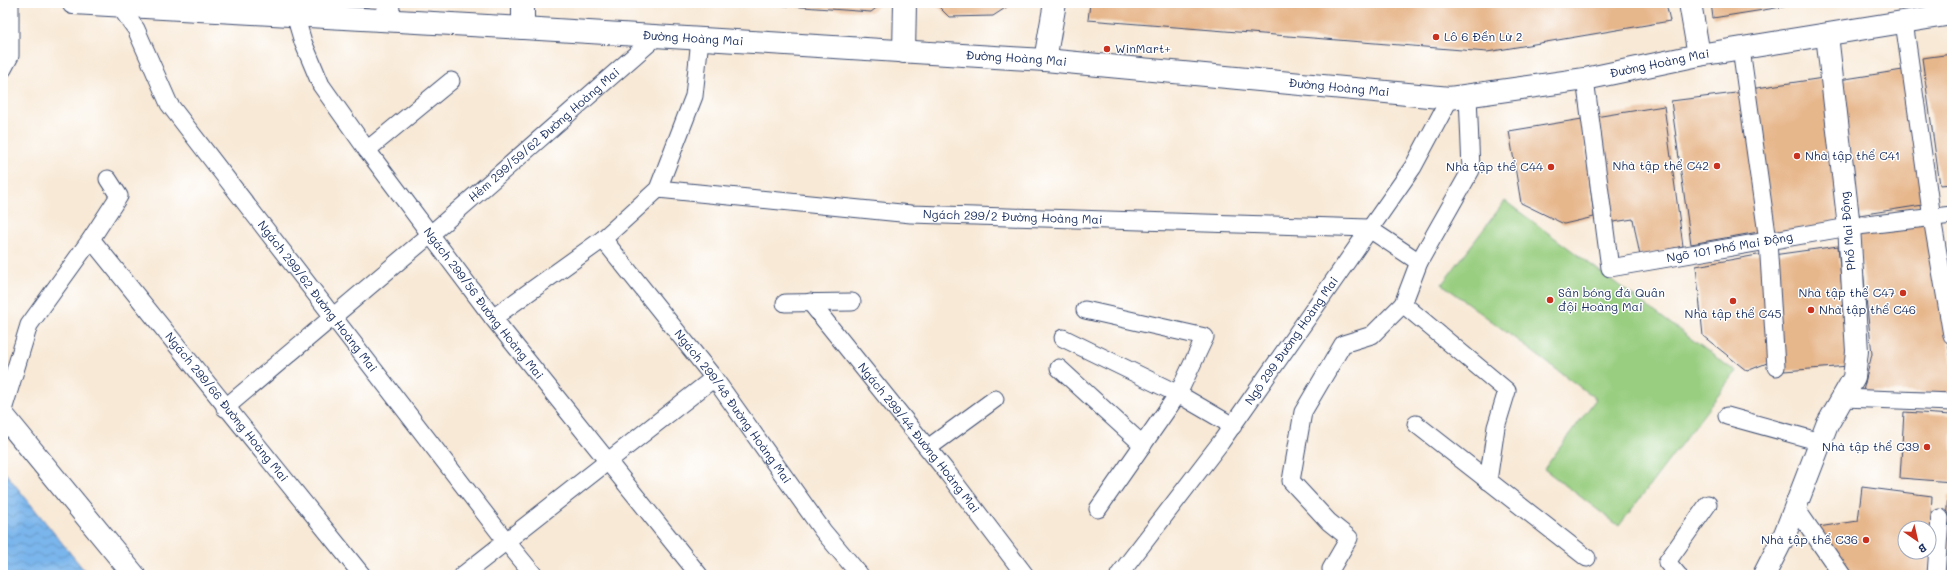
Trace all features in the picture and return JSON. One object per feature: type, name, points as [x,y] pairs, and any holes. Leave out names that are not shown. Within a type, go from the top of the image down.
[{"type":"street","name":"Đường Hoàng Mai","points":[[73,3],[120,7],[225,8],[295,15],[388,12],[523,28],[1045,60],[1459,97],[1585,79],[1699,55],[1952,14]]},
{"type":"street","points":[[523,3],[523,28]]},
{"type":"street","points":[[904,52],[905,3]]},
{"type":"street","points":[[1045,60],[1055,3]]},
{"type":"street","points":[[1690,3],[1699,55]]},
{"type":"street","name":"Phố Mai Động","points":[[1764,575],[1785,534],[1827,425],[1854,378],[1857,351],[1849,226],[1827,35]]},
{"type":"street","points":[[3,415],[134,575]]},
{"type":"lane","points":[[3,69],[10,56],[10,3]]},
{"type":"lane","name":"Ngách 299/62 Đường Hoàng Mai","points":[[120,7],[136,29],[169,104],[246,206],[534,575]]},
{"type":"lane","name":"Ngách 299/56 Đường Hoàng Mai","points":[[295,15],[303,42],[321,85],[367,150],[493,318],[699,575]]},
{"type":"lane","points":[[1904,22],[1932,218],[1952,335]]},
{"type":"lane","name":"Hẻm 299/59/62 Đường Hoàng Mai","points":[[225,408],[431,234],[656,36]]},
{"type":"lane","points":[[493,318],[603,239],[658,189],[694,96],[700,39]]},
{"type":"lane","points":[[1741,49],[1768,241],[1776,367]]},
{"type":"lane","name":"Ngõ 101 Phố Mai Động","points":[[1585,79],[1610,268],[1849,226],[1952,215]]},
{"type":"lane","points":[[367,150],[451,82]]},
{"type":"lane","points":[[1331,569],[1349,538],[1328,522],[1291,481],[1302,412],[1343,344],[1372,335],[1403,304],[1419,262],[1471,170],[1459,97]]},
{"type":"lane","name":"Ngõ 299 Đường Hoàng Mai","points":[[1119,575],[1233,426],[1368,228],[1413,167],[1459,97]]},
{"type":"lane","points":[[3,410],[29,326],[91,239],[119,196],[108,179]]},
{"type":"lane","name":"Ngách 299/2 Đường Hoàng Mai","points":[[658,189],[911,214],[1368,228]]},
{"type":"lane","points":[[1368,228],[1419,262]]},
{"type":"lane","name":"Ngách 299/66 Đường Hoàng Mai","points":[[91,239],[225,408],[362,575]]},
{"type":"lane","name":"Ngách 299/48 Đường Hoàng Mai","points":[[603,239],[714,378],[823,531],[860,575]]},
{"type":"lane","points":[[785,302],[852,302]]},
{"type":"lane","name":"Ngách 299/44 Đường Hoàng Mai","points":[[810,302],[928,448],[1025,575]]},
{"type":"lane","points":[[1403,304],[1506,391],[1496,427],[1488,481]]},
{"type":"lane","points":[[1085,310],[1205,337],[1178,394],[1098,509]]},
{"type":"lane","points":[[1063,338],[1178,394],[1233,426]]},
{"type":"lane","points":[[1059,368],[1143,445]]},
{"type":"lane","points":[[463,575],[714,378]]},
{"type":"lane","points":[[1843,398],[1952,402]]},
{"type":"lane","points":[[928,448],[995,399]]},
{"type":"lane","points":[[1727,416],[1821,442]]},
{"type":"lane","points":[[1416,424],[1587,558]]},
{"type":"lane","points":[[1678,575],[1667,562],[1708,504]]},
{"type":"lane","points":[[1795,507],[1842,575]]},
{"type":"lane","points":[[1936,575],[1940,518]]},
{"type":"green space","points":[[1505,201],[1736,372],[1619,526],[1544,469],[1596,399],[1442,284]]},
{"type":"water","points":[[3,470],[88,575],[3,575]]},
{"type":"building","points":[[748,3],[883,3],[871,12]]},
{"type":"building","points":[[935,3],[1013,3],[993,16],[949,17]]},
{"type":"building","name":"Lô 6 Đền Lừ 2","points":[[1090,3],[1666,3],[1670,21],[1487,52],[1088,20]]},
{"type":"building","points":[[1711,3],[1801,3],[1801,4],[1713,18]]},
{"type":"building","points":[[1952,54],[1952,184],[1940,185],[1922,58]]},
{"type":"building","points":[[1909,69],[1929,204],[1859,215],[1839,80]]},
{"type":"building","name":"Nhà tập thể C41","points":[[1823,78],[1844,223],[1771,234],[1750,89]]},
{"type":"building","name":"Nhà tập thể C42","points":[[1744,92],[1764,231],[1691,244],[1671,101]]},
{"type":"building","points":[[1664,106],[1683,246],[1640,256],[1633,219],[1607,223],[1595,117]]},
{"type":"building","name":"Nhà tập thể C44","points":[[1582,119],[1594,217],[1564,224],[1521,203],[1509,131]]},
{"type":"building","name":"Nhà tập thể C47","points":[[1929,221],[1952,366],[1952,393],[1863,391],[1872,354],[1859,232]]},
{"type":"building","name":"Nhà tập thể C46","points":[[1838,246],[1849,366],[1784,371],[1773,255]]},
{"type":"building","name":"Nhà tập thể C45","points":[[1763,254],[1772,361],[1747,371],[1703,336],[1696,266]]},
{"type":"building","points":[[1949,261],[1952,261],[1952,277],[1951,277]]},
{"type":"building","name":"Nhà tập thể C39","points":[[1904,412],[1952,415],[1952,482],[1900,478]]},
{"type":"building","name":"Nhà tập thể C36","points":[[1862,487],[1932,496],[1931,520],[1897,520],[1897,560],[1930,560],[1929,575],[1850,575],[1818,527],[1858,521]]},
{"type":"building","points":[[1948,495],[1952,495],[1952,575],[1942,575]]},
{"type":"place","name":"Lô 6 Đền Lừ 2","points":[[1436,37]]},
{"type":"place","name":"WinMart+","points":[[1107,49]]},
{"type":"place","name":"Nhà tập thể C41","points":[[1797,156]]},
{"type":"place","name":"Nhà tập thể C42","points":[[1717,166]]},
{"type":"place","name":"Nhà tập thể C44","points":[[1551,167]]},
{"type":"place","name":"Nhà tập thể C47","points":[[1903,293]]},
{"type":"place","name":"Sân bóng đá Quân đội Hoàng Mai","points":[[1550,300]]},
{"type":"place","name":"Nhà tập thể C45","points":[[1733,301]]},
{"type":"place","name":"Nhà tập thể C46","points":[[1811,310]]},
{"type":"place","name":"Nhà tập thể C39","points":[[1927,447]]},
{"type":"place","name":"Nhà tập thể C36","points":[[1866,540]]}]
